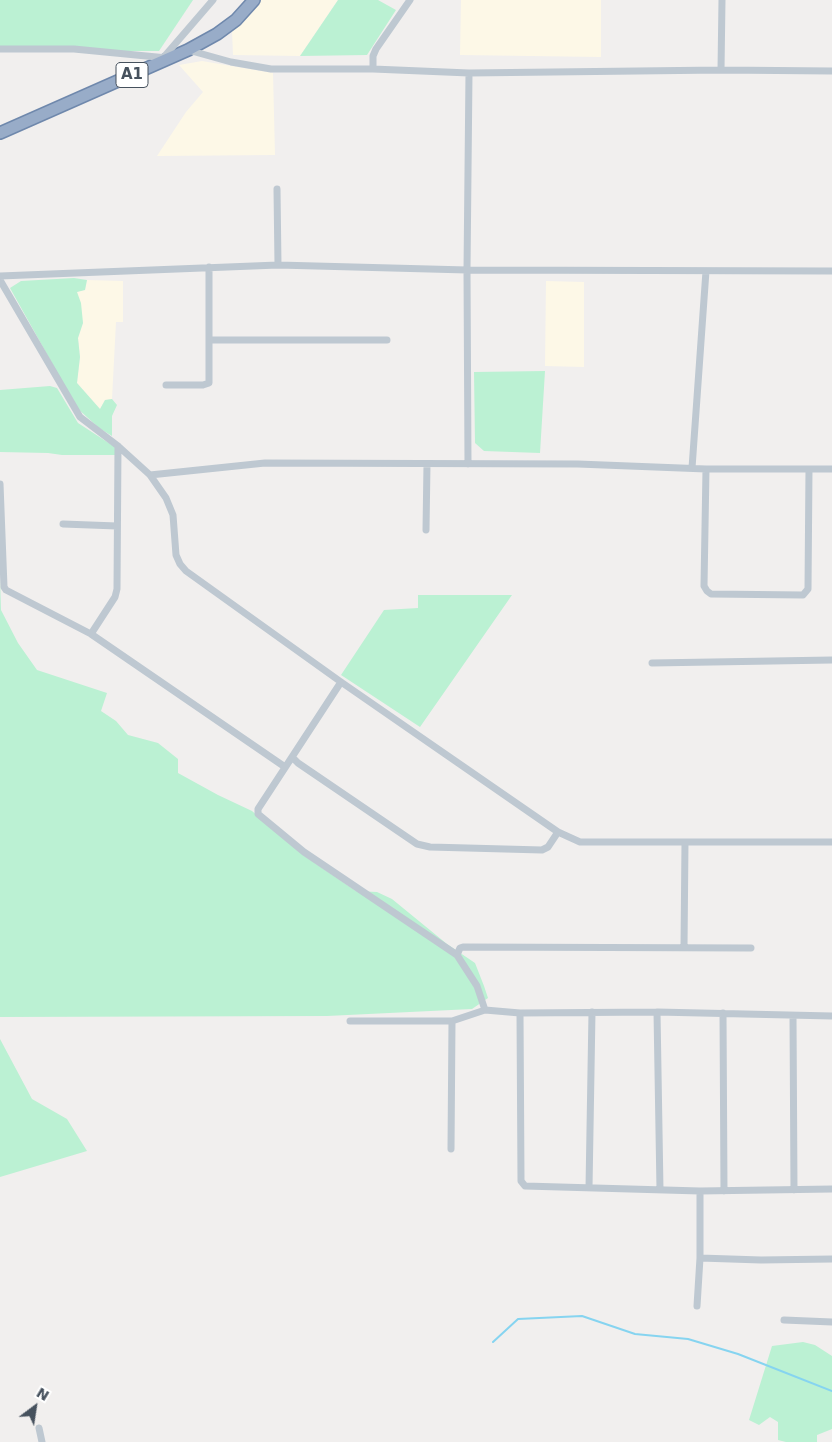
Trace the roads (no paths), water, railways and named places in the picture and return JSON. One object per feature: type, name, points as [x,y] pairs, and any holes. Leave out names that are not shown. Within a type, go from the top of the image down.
[{"type":"highway","name":"A1","points":[[0,133],[188,50],[217,34],[236,20],[254,0]]},
{"type":"street","points":[[0,49],[74,49],[168,58],[213,0]]},
{"type":"street","points":[[373,69],[373,56],[376,49],[410,0]]},
{"type":"street","points":[[722,0],[722,70]]},
{"type":"street","points":[[188,50],[231,62],[271,69],[373,69],[469,73],[722,70],[832,71]]},
{"type":"street","points":[[468,464],[469,73]]},
{"type":"street","points":[[277,189],[278,265]]},
{"type":"street","points":[[0,276],[278,265],[467,270],[832,271]]},
{"type":"street","points":[[166,385],[203,386],[209,382],[209,267]]},
{"type":"street","points":[[692,468],[706,271]]},
{"type":"street","points":[[0,280],[80,417],[118,446],[150,475],[170,506],[173,516],[176,555],[180,564],[186,570],[341,682],[558,832],[580,842],[832,842]]},
{"type":"street","points":[[209,340],[387,340]]},
{"type":"street","points":[[91,634],[116,594],[118,446]]},
{"type":"street","points":[[150,475],[265,463],[578,464],[706,469],[832,469]]},
{"type":"street","points":[[426,530],[427,464]]},
{"type":"street","points":[[706,469],[704,586],[707,591],[712,594],[803,595],[808,590],[809,469]]},
{"type":"street","points":[[0,484],[4,587],[6,590],[91,634],[285,767]]},
{"type":"street","points":[[63,524],[117,526]]},
{"type":"street","points":[[652,663],[832,660]]},
{"type":"street","points":[[341,682],[258,809],[258,814],[304,852],[457,955],[477,986],[486,1010]]},
{"type":"street","points":[[292,757],[417,844],[430,847],[542,850],[548,847],[558,832]]},
{"type":"street","points":[[684,948],[685,842]]},
{"type":"street","points":[[457,955],[460,948],[463,947],[751,948]]},
{"type":"street","points":[[350,1021],[452,1021],[486,1010],[520,1013],[657,1012],[832,1016]]},
{"type":"street","points":[[589,1188],[592,1012]]},
{"type":"street","points":[[657,1012],[660,1190]]},
{"type":"street","points":[[520,1013],[521,1181],[525,1186],[700,1191],[832,1189]]},
{"type":"street","points":[[723,1013],[724,1190]]},
{"type":"street","points":[[793,1016],[794,1190]]},
{"type":"street","points":[[451,1149],[452,1021]]},
{"type":"street","points":[[697,1306],[700,1258],[700,1191]]},
{"type":"street","points":[[700,1258],[761,1260],[832,1259]]},
{"type":"street","points":[[784,1320],[832,1322]]},
{"type":"street","points":[[39,1428],[42,1442]]},
{"type":"waterway","points":[[493,1342],[518,1319],[582,1316],[635,1334],[688,1339],[738,1354],[832,1391]]}]
